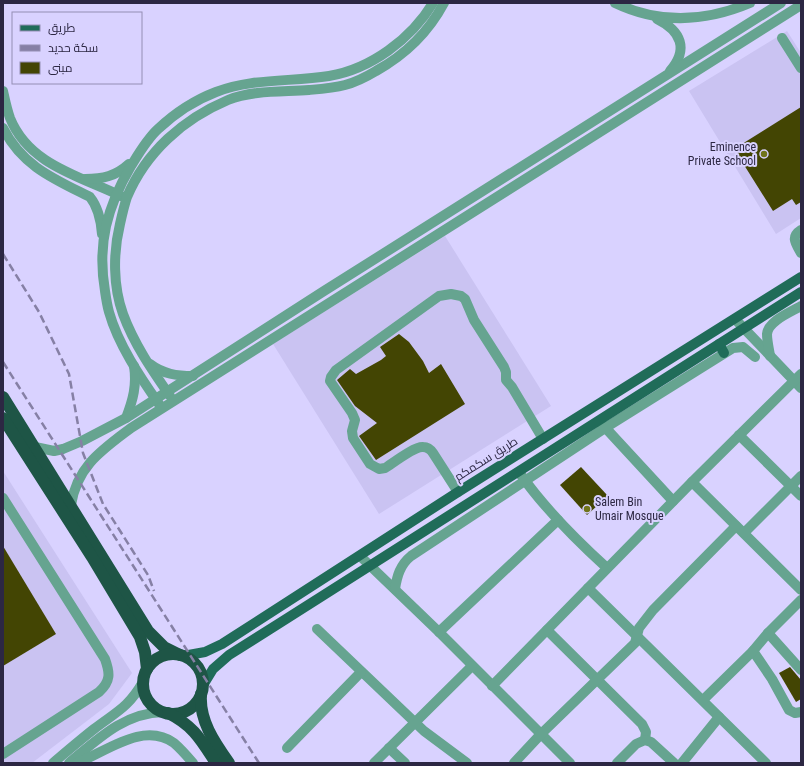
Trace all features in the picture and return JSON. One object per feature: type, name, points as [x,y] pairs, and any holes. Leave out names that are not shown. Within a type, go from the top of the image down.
[{"type":"highway","points":[[3,397],[148,631],[164,647],[190,660],[198,668],[202,679],[201,706],[204,720],[210,733],[229,763]]},
{"type":"highway","points":[[3,418],[92,557],[140,637],[145,652],[147,669]]},
{"type":"highway","points":[[181,655],[168,654],[152,662],[147,669],[143,682],[145,694],[147,699],[155,708],[166,712],[196,732],[216,763]]},
{"type":"highway","points":[[166,712],[177,713],[188,709],[196,701],[202,689]]},
{"type":"main road","name":"طريق سكمكم","points":[[181,655],[197,654],[216,647],[458,492],[801,277]]},
{"type":"main road","points":[[202,689],[209,674],[224,659],[370,567],[518,470],[601,424],[743,328],[801,292]]},
{"type":"main road","points":[[719,344],[724,353]]},
{"type":"street","points":[[102,242],[116,193],[144,144],[158,128],[200,99],[230,87],[251,83],[328,76],[343,73],[361,66],[383,54],[400,41],[416,26],[433,3]]},
{"type":"street","points":[[174,402],[144,359],[134,340],[122,313],[117,290],[115,265],[116,240],[127,198],[149,159],[163,143],[179,129],[204,112],[229,100],[253,94],[333,87],[362,79],[388,64],[408,49],[435,19],[444,3]]},
{"type":"street","points":[[615,3],[658,19],[673,29],[680,40],[681,52],[671,70],[664,76]]},
{"type":"street","points":[[642,14],[671,19],[704,17],[750,3]]},
{"type":"street","points":[[35,447],[54,451],[63,449],[82,441],[126,418],[324,291],[781,3]]},
{"type":"street","points":[[71,505],[76,483],[88,464],[131,428],[801,5]]},
{"type":"street","points":[[782,38],[801,68]]},
{"type":"street","points":[[3,91],[10,118],[17,132],[40,156],[60,169],[127,198]]},
{"type":"street","points":[[3,128],[11,143],[22,156],[45,174],[90,197],[95,203],[102,228],[102,274],[108,310],[116,334],[162,409]]},
{"type":"street","points":[[81,179],[98,179],[109,177],[125,168],[135,159]]},
{"type":"street","points":[[801,230],[795,235],[798,240],[801,254]]},
{"type":"street","points":[[458,492],[434,454],[426,447],[418,448],[385,468],[379,468],[370,464],[353,438],[352,431],[355,420],[352,413],[330,381],[336,370],[439,296],[450,294],[461,296],[465,299],[474,320],[506,372],[508,383],[512,387],[544,439]]},
{"type":"street","points":[[770,356],[767,335],[769,327],[774,322],[801,306]]},
{"type":"street","points":[[492,686],[739,435],[799,381],[770,356],[735,319]]},
{"type":"street","points":[[395,589],[400,570],[407,560],[525,480],[601,424],[734,348],[740,346],[755,357]]},
{"type":"street","points":[[144,359],[165,373],[193,376]]},
{"type":"street","points":[[126,418],[134,396],[135,385],[133,362]]},
{"type":"street","points":[[601,424],[673,501]]},
{"type":"street","points":[[739,435],[801,496]]},
{"type":"street","points":[[518,470],[558,520],[581,545],[607,568]]},
{"type":"street","points":[[744,533],[801,476]]},
{"type":"street","points":[[692,482],[801,590]]},
{"type":"street","points":[[3,498],[105,659],[108,680],[106,685],[99,692],[3,754]]},
{"type":"street","points":[[438,632],[558,520]]},
{"type":"street","points":[[514,763],[541,734],[635,643],[639,628],[653,610],[736,526]]},
{"type":"street","points":[[360,556],[570,763]]},
{"type":"street","points":[[588,588],[766,763]]},
{"type":"street","points":[[703,700],[753,651],[768,633],[801,600]]},
{"type":"street","points":[[317,629],[433,739],[468,763]]},
{"type":"street","points":[[547,630],[642,724],[646,732],[645,740]]},
{"type":"street","points":[[768,633],[801,670]]},
{"type":"street","points":[[753,651],[772,679],[789,710],[796,713],[801,712]]},
{"type":"street","points":[[374,763],[472,666]]},
{"type":"street","points":[[287,748],[361,672]]},
{"type":"street","points":[[53,763],[95,728],[128,704],[143,682]]},
{"type":"street","points":[[69,763],[101,736],[122,722],[144,714],[166,712]]},
{"type":"street","points":[[682,763],[719,717]]},
{"type":"street","points":[[76,763],[130,739],[149,735],[162,737],[173,743],[193,763]]},
{"type":"street","points":[[617,763],[636,744],[645,740],[651,742],[674,763]]},
{"type":"street","points":[[389,748],[405,763]]},
{"type":"shaded area","name":"Eminence Private School","points":[[787,31],[801,53],[801,218],[776,234],[689,91]]},
{"type":"shaded area","points":[[445,236],[551,406],[379,514],[273,344]]},
{"type":"shaded area","points":[[3,471],[132,673],[109,704],[32,763],[3,763]]},
{"type":"building","points":[[801,107],[801,202],[796,205],[792,199],[773,211],[734,149]]},
{"type":"building","points":[[399,334],[409,342],[423,361],[429,373],[441,364],[465,404],[376,460],[359,436],[377,423],[355,406],[337,380],[350,369],[356,374],[381,360],[386,356],[380,347]]},
{"type":"building","points":[[581,467],[608,496],[587,515],[560,485]]},
{"type":"building","points":[[3,546],[56,634],[3,666]]},
{"type":"building","points":[[790,667],[801,680],[801,699],[796,702],[779,673]]},
{"type":"railway","points":[[3,254],[39,312],[69,374],[83,453],[103,504],[148,575],[154,591]]},
{"type":"railway","points":[[3,362],[259,763]]},
{"type":"place","name":"Eminence Private School","points":[[764,154]]},
{"type":"place","name":"Salem Bin Umair Mosque","points":[[587,509]]}]
